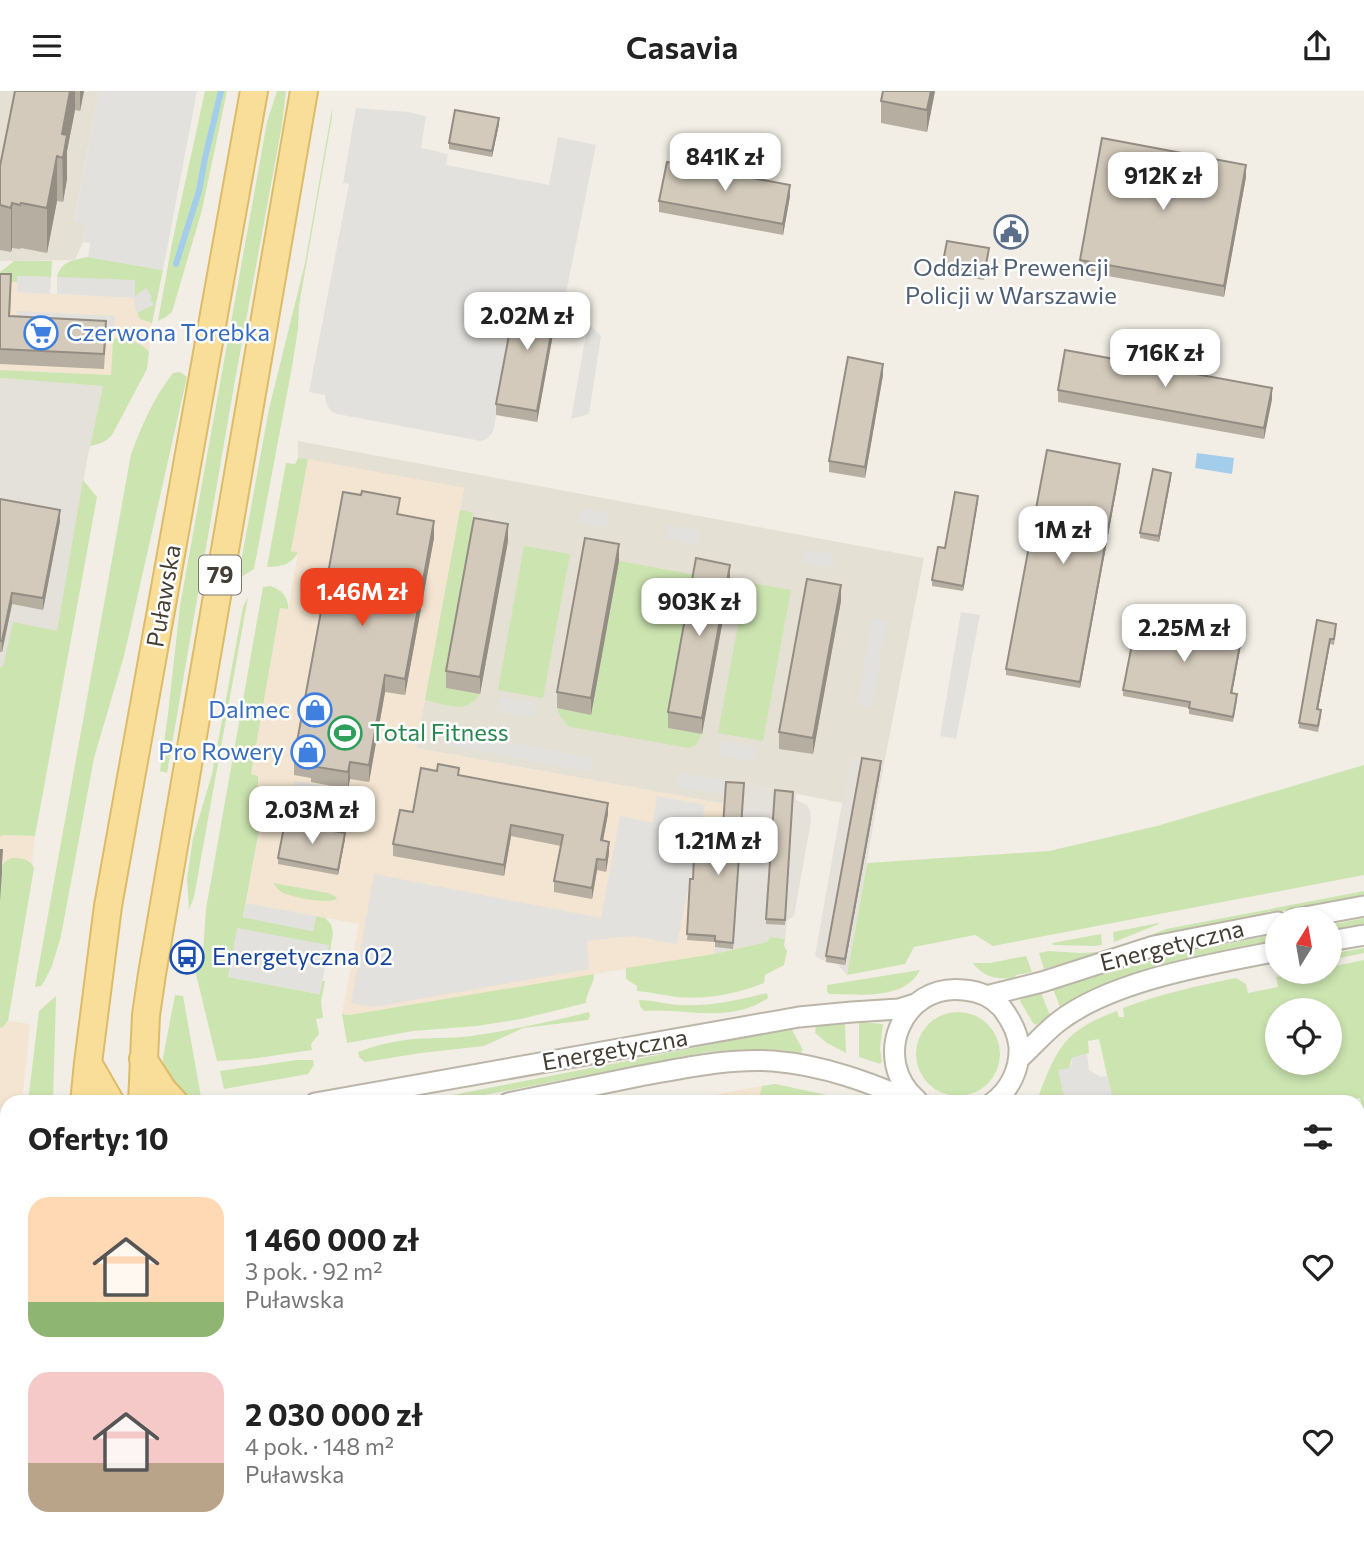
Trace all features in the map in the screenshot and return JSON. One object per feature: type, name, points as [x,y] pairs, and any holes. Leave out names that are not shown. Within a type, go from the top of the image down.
[{"type":"main road","name":"Puławska","points":[[85,1095],[108,906],[254,91]]},
{"type":"main road","name":"79","points":[[142,1095],[146,1015],[158,939],[304,91]]},
{"type":"main road","points":[[143,1059],[168,1095]]},
{"type":"main road","points":[[88,1063],[106,1095]]},
{"type":"street","points":[[1342,910],[1364,906]]},
{"type":"street","name":"Energetyczna","points":[[359,1095],[799,1017],[899,1009],[949,989],[972,991],[986,996],[1042,982],[1154,946],[1265,925]]},
{"type":"street","points":[[1342,939],[1364,935]]},
{"type":"street","name":"Energetyczna","points":[[1000,1095],[1015,1074],[1019,1059],[1059,1022],[1089,1003],[1121,989],[1180,971],[1265,954]]},
{"type":"street","points":[[986,996],[998,1004],[1016,1029],[1019,1059]]},
{"type":"street","name":"Energetyczna","points":[[912,1095],[898,1073],[894,1044],[898,1029],[915,1004]]},
{"type":"street","name":"Energetyczna","points":[[548,1095],[692,1066],[747,1060],[792,1063],[833,1072],[899,1095]]},
{"type":"shaded area","points":[[0,91],[99,91],[74,220],[86,225],[83,242],[75,260],[0,261]]},
{"type":"shaded area","points":[[99,91],[197,91],[163,270],[88,257],[90,243],[83,242],[86,225],[74,221]]},
{"type":"shaded area","points":[[356,108],[426,116],[421,148],[448,154],[446,165],[549,185],[558,137],[596,145],[564,303],[519,294],[493,432],[487,439],[481,441],[337,414],[331,411],[325,395],[309,392],[349,184],[343,183]]},
{"type":"shaded area","points":[[17,276],[51,277],[50,294],[17,292]]},
{"type":"shaded area","points":[[57,277],[135,280],[135,296],[146,288],[154,305],[136,313],[134,298],[57,294]]},
{"type":"shaded area","points":[[0,282],[17,282],[17,292],[134,298],[140,319],[152,323],[149,352],[146,348],[122,338],[113,340],[111,375],[0,370]]},
{"type":"shaded area","points":[[17,311],[115,316],[114,331],[16,326]]},
{"type":"shaded area","points":[[588,323],[601,336],[589,414],[571,419]]},
{"type":"shaded area","points":[[0,378],[103,386],[87,460],[57,632],[3,668],[0,667]]},
{"type":"shaded area","points":[[298,441],[924,558],[884,764],[851,758],[843,803],[726,780],[723,795],[725,804],[416,748],[464,488],[298,458]]},
{"type":"shaded area","points":[[308,459],[464,488],[416,748],[725,804],[714,954],[348,1015],[342,1014],[359,924],[246,903],[262,815],[258,802],[258,776],[250,774],[280,608],[288,609],[298,553],[291,552]]},
{"type":"shaded area","points":[[580,508],[610,513],[607,528],[578,523]]},
{"type":"shaded area","points":[[669,525],[700,530],[697,545],[666,539]]},
{"type":"shaded area","points":[[804,549],[835,554],[832,568],[802,563]]},
{"type":"shaded area","points":[[961,612],[980,615],[956,739],[940,736]]},
{"type":"shaded area","points":[[872,618],[887,621],[872,707],[857,705]]},
{"type":"shaded area","points":[[500,697],[535,703],[533,718],[497,712]]},
{"type":"shaded area","points":[[452,731],[594,758],[592,772],[449,746]]},
{"type":"shaded area","points":[[721,741],[757,747],[754,762],[719,755]]},
{"type":"shaded area","points":[[850,758],[884,764],[847,975],[837,964],[815,956]]},
{"type":"shaded area","points":[[679,772],[726,780],[723,795],[677,787]]},
{"type":"shaded area","points":[[726,780],[796,794],[796,800],[807,805],[811,821],[794,916],[787,920],[785,939],[770,937],[767,942],[714,954],[725,804],[723,795]]},
{"type":"shaded area","points":[[295,781],[347,791],[345,807],[292,797]]},
{"type":"shaded area","points":[[657,796],[705,805],[677,944],[632,936],[587,941],[589,969],[374,1007],[351,1003],[374,874],[601,918],[620,816],[653,823]]},
{"type":"shaded area","points":[[35,836],[32,863],[28,860],[0,895],[0,837]]},
{"type":"shaded area","points":[[246,903],[316,916],[313,931],[243,917]]},
{"type":"shaded area","points":[[237,928],[329,945],[320,994],[228,977]]},
{"type":"shaded area","points":[[8,1021],[30,1024],[23,1095],[0,1095],[0,1027]]},
{"type":"shaded area","points":[[1087,1054],[1089,1070],[1101,1077],[1108,1076],[1112,1095],[1064,1095],[1058,1070],[1069,1068],[1071,1058]]},
{"type":"shaded area","points":[[775,1084],[826,1095],[715,1095]]},
{"type":"green space","points":[[205,91],[227,91],[202,210],[172,312],[158,321],[172,243]]},
{"type":"green space","points":[[277,91],[286,91],[282,125],[167,773],[160,771],[180,606],[267,122]]},
{"type":"green space","points":[[332,109],[299,306],[292,367],[254,569],[237,584],[269,409],[305,263]]},
{"type":"green space","points":[[88,257],[163,270],[152,323],[140,319],[138,312],[153,304],[135,296],[57,277],[65,264]]},
{"type":"green space","points":[[14,261],[52,261],[51,277],[18,276],[17,282],[0,282],[0,272]]},
{"type":"green space","points":[[116,338],[134,342],[147,349],[147,369],[112,435],[99,443],[90,446],[103,386],[0,378],[0,370],[111,375],[113,340]]},
{"type":"green space","points":[[180,372],[187,377],[124,656],[94,758],[61,936],[45,980],[41,986],[35,987],[131,454],[160,392],[173,373]]},
{"type":"green space","points":[[298,458],[308,459],[291,551],[298,553],[285,565],[267,567],[286,463],[295,464]]},
{"type":"green space","points":[[83,480],[97,497],[35,836],[0,837],[0,667],[3,667],[13,622],[57,631]]},
{"type":"green space","points":[[460,510],[473,513],[474,535],[446,688],[480,694],[468,705],[456,707],[425,700]]},
{"type":"green space","points":[[524,546],[570,554],[543,698],[498,690]]},
{"type":"green space","points":[[619,561],[696,575],[668,728],[702,734],[696,745],[689,748],[570,727],[558,711],[557,708],[591,714]]},
{"type":"green space","points":[[746,582],[791,590],[763,741],[718,733]]},
{"type":"green space","points":[[270,586],[284,594],[288,609],[280,608],[251,774],[258,776],[258,802],[262,814],[243,917],[313,931],[316,916],[325,918],[331,924],[333,933],[329,958],[328,945],[228,977],[319,994],[322,981],[325,981],[321,1002],[323,1018],[316,1019],[319,1034],[311,1044],[312,1050],[217,1061],[196,974],[203,953],[206,909],[263,587]]},
{"type":"green space","points":[[248,597],[194,897],[189,910],[187,878],[193,838],[212,774],[243,607]]},
{"type":"green space","points":[[1364,765],[1364,875],[993,946],[975,935],[914,947],[905,964],[847,975],[867,863],[1049,851],[1157,826]]},
{"type":"green space","points":[[12,858],[26,860],[34,868],[8,1021],[2,1028],[0,895],[2,865]]},
{"type":"green space","points":[[273,883],[328,893],[337,899],[319,901],[297,897],[282,892]]},
{"type":"green space","points":[[1364,891],[1364,895],[1303,907],[1281,907]]},
{"type":"green space","points":[[1265,910],[1265,914],[1148,937],[1127,945],[1166,929]]},
{"type":"green space","points":[[1364,918],[1364,925],[1342,929],[1342,923]]},
{"type":"green space","points":[[1159,924],[1114,942],[1113,932]]},
{"type":"green space","points":[[1101,934],[1102,945],[1052,943]]},
{"type":"green space","points":[[1265,936],[1265,943],[1193,957],[1139,972],[1113,981],[1060,1007],[1053,989],[1170,955]]},
{"type":"green space","points":[[770,937],[785,939],[784,946],[787,951],[784,965],[765,975],[764,983],[743,990],[710,997],[676,997],[637,991],[637,986],[626,979],[626,968],[714,954],[767,942]]},
{"type":"green space","points":[[1364,948],[1364,953],[1342,958],[1342,952]]},
{"type":"green space","points":[[1039,953],[1099,953],[1044,969]]},
{"type":"green space","points":[[1026,956],[1032,972],[1016,975],[1014,978],[991,977],[981,972],[973,963],[990,963]]},
{"type":"green space","points":[[1364,960],[1364,1095],[1111,1095],[1099,1039],[1088,1041],[1089,1053],[1072,1058],[1069,1069],[1076,1095],[1039,1095],[1056,1056],[1072,1035],[1084,1026],[1117,1011],[1119,1017],[1124,1017],[1123,1008],[1165,994],[1236,978],[1246,984],[1248,993],[1278,987],[1277,984],[1342,984],[1342,965]]},
{"type":"green space","points":[[920,970],[913,980],[903,987],[880,994],[829,994],[827,991],[827,985]]},
{"type":"green space","points":[[594,974],[586,1003],[521,1019],[413,1031],[347,1043],[342,1014]]},
{"type":"green space","points":[[767,993],[768,998],[753,1006],[723,1013],[644,1011],[639,1000],[701,1005]]},
{"type":"green space","points":[[1041,993],[1050,1015],[1036,1025],[1020,1001]]},
{"type":"green space","points":[[175,995],[183,996],[201,1095],[181,1095],[164,1074],[163,1058]]},
{"type":"green space","points":[[56,996],[53,1095],[29,1095],[39,1011]]},
{"type":"green space","points":[[589,1012],[588,1020],[523,1028],[484,1046],[365,1062],[358,1052],[393,1042],[471,1036]]},
{"type":"green space","points":[[950,1012],[966,1012],[982,1019],[993,1030],[1000,1046],[1000,1062],[993,1078],[982,1089],[969,1095],[947,1095],[934,1089],[923,1078],[916,1062],[916,1046],[923,1030],[934,1019]]},
{"type":"green space","points":[[859,1022],[883,1024],[880,1064],[859,1057]]},
{"type":"green space","points":[[845,1023],[846,1053],[815,1033],[816,1026]]},
{"type":"green space","points":[[790,1029],[803,1050],[800,1054],[754,1050],[707,1052],[484,1095],[453,1095]]},
{"type":"green space","points":[[313,1060],[314,1065],[308,1074],[224,1089],[220,1071]]},
{"type":"green space","points":[[775,1084],[826,1095],[760,1095],[762,1086]]},
{"type":"water","points":[[1197,453],[1234,458],[1232,474],[1195,468]]},
{"type":"building","points":[[15,91],[70,91],[62,134],[67,135],[63,158],[57,156],[47,208],[21,203],[12,203],[11,208],[0,205],[0,166]]},
{"type":"building","points":[[883,91],[931,91],[927,110],[881,101]]},
{"type":"building","points":[[455,110],[499,118],[492,151],[449,143]]},
{"type":"building","points":[[1102,138],[1246,165],[1224,286],[1080,260]]},
{"type":"building","points":[[667,162],[790,185],[783,224],[659,201]]},
{"type":"building","points":[[947,241],[989,248],[984,275],[942,267]]},
{"type":"building","points":[[0,274],[11,274],[9,316],[106,321],[104,354],[0,349]]},
{"type":"building","points":[[517,293],[557,301],[537,411],[496,404]]},
{"type":"building","points":[[1065,350],[1272,388],[1264,428],[1058,390]]},
{"type":"building","points":[[848,357],[883,364],[865,467],[829,461]]},
{"type":"building","points":[[1047,450],[1120,464],[1080,682],[1006,669]]},
{"type":"building","points":[[1153,469],[1171,473],[1159,536],[1140,533]]},
{"type":"building","points":[[362,491],[400,498],[397,514],[434,521],[405,679],[385,675],[369,765],[350,762],[348,772],[311,766],[312,762],[294,758],[343,492],[361,495]]},
{"type":"building","points":[[955,492],[978,496],[963,586],[932,580],[938,547],[945,548]]},
{"type":"building","points":[[0,499],[60,510],[43,598],[12,593],[2,641],[0,641]]},
{"type":"building","points":[[474,518],[508,524],[480,677],[446,671]]},
{"type":"building","points":[[585,538],[619,544],[591,698],[557,692]]},
{"type":"building","points":[[696,558],[730,565],[702,718],[668,712]]},
{"type":"building","points":[[807,579],[841,585],[813,738],[779,732]]},
{"type":"building","points":[[1138,614],[1242,633],[1231,693],[1237,694],[1233,717],[1189,708],[1190,702],[1123,690]]},
{"type":"building","points":[[1317,620],[1336,624],[1334,639],[1330,639],[1317,709],[1321,710],[1318,726],[1299,723]]},
{"type":"building","points":[[862,758],[881,761],[845,959],[826,956]]},
{"type":"building","points":[[438,764],[459,768],[458,775],[608,803],[601,840],[609,842],[606,860],[597,859],[592,888],[554,881],[563,835],[511,825],[504,865],[393,844],[400,810],[413,812],[421,768],[437,771]]},
{"type":"building","points":[[726,782],[744,783],[733,943],[715,941],[715,936],[687,934],[694,855],[721,856]]},
{"type":"building","points":[[775,790],[793,792],[785,920],[766,919]]},
{"type":"building","points":[[285,822],[345,833],[338,870],[278,858]]},
{"type":"waterway","points":[[176,264],[199,191],[221,91]]},
{"type":"place","name":"Oddział Prewencji Policji w Warszawie","points":[[1011,232]]},
{"type":"place","name":"Czerwona Torebka","points":[[41,333]]},
{"type":"place","name":"Dalmec","points":[[315,710]]},
{"type":"place","name":"Total Fitness","points":[[345,733]]},
{"type":"place","name":"Pro Rowery","points":[[308,752]]},
{"type":"place","name":"Energetyczna 02","points":[[187,957]]}]
